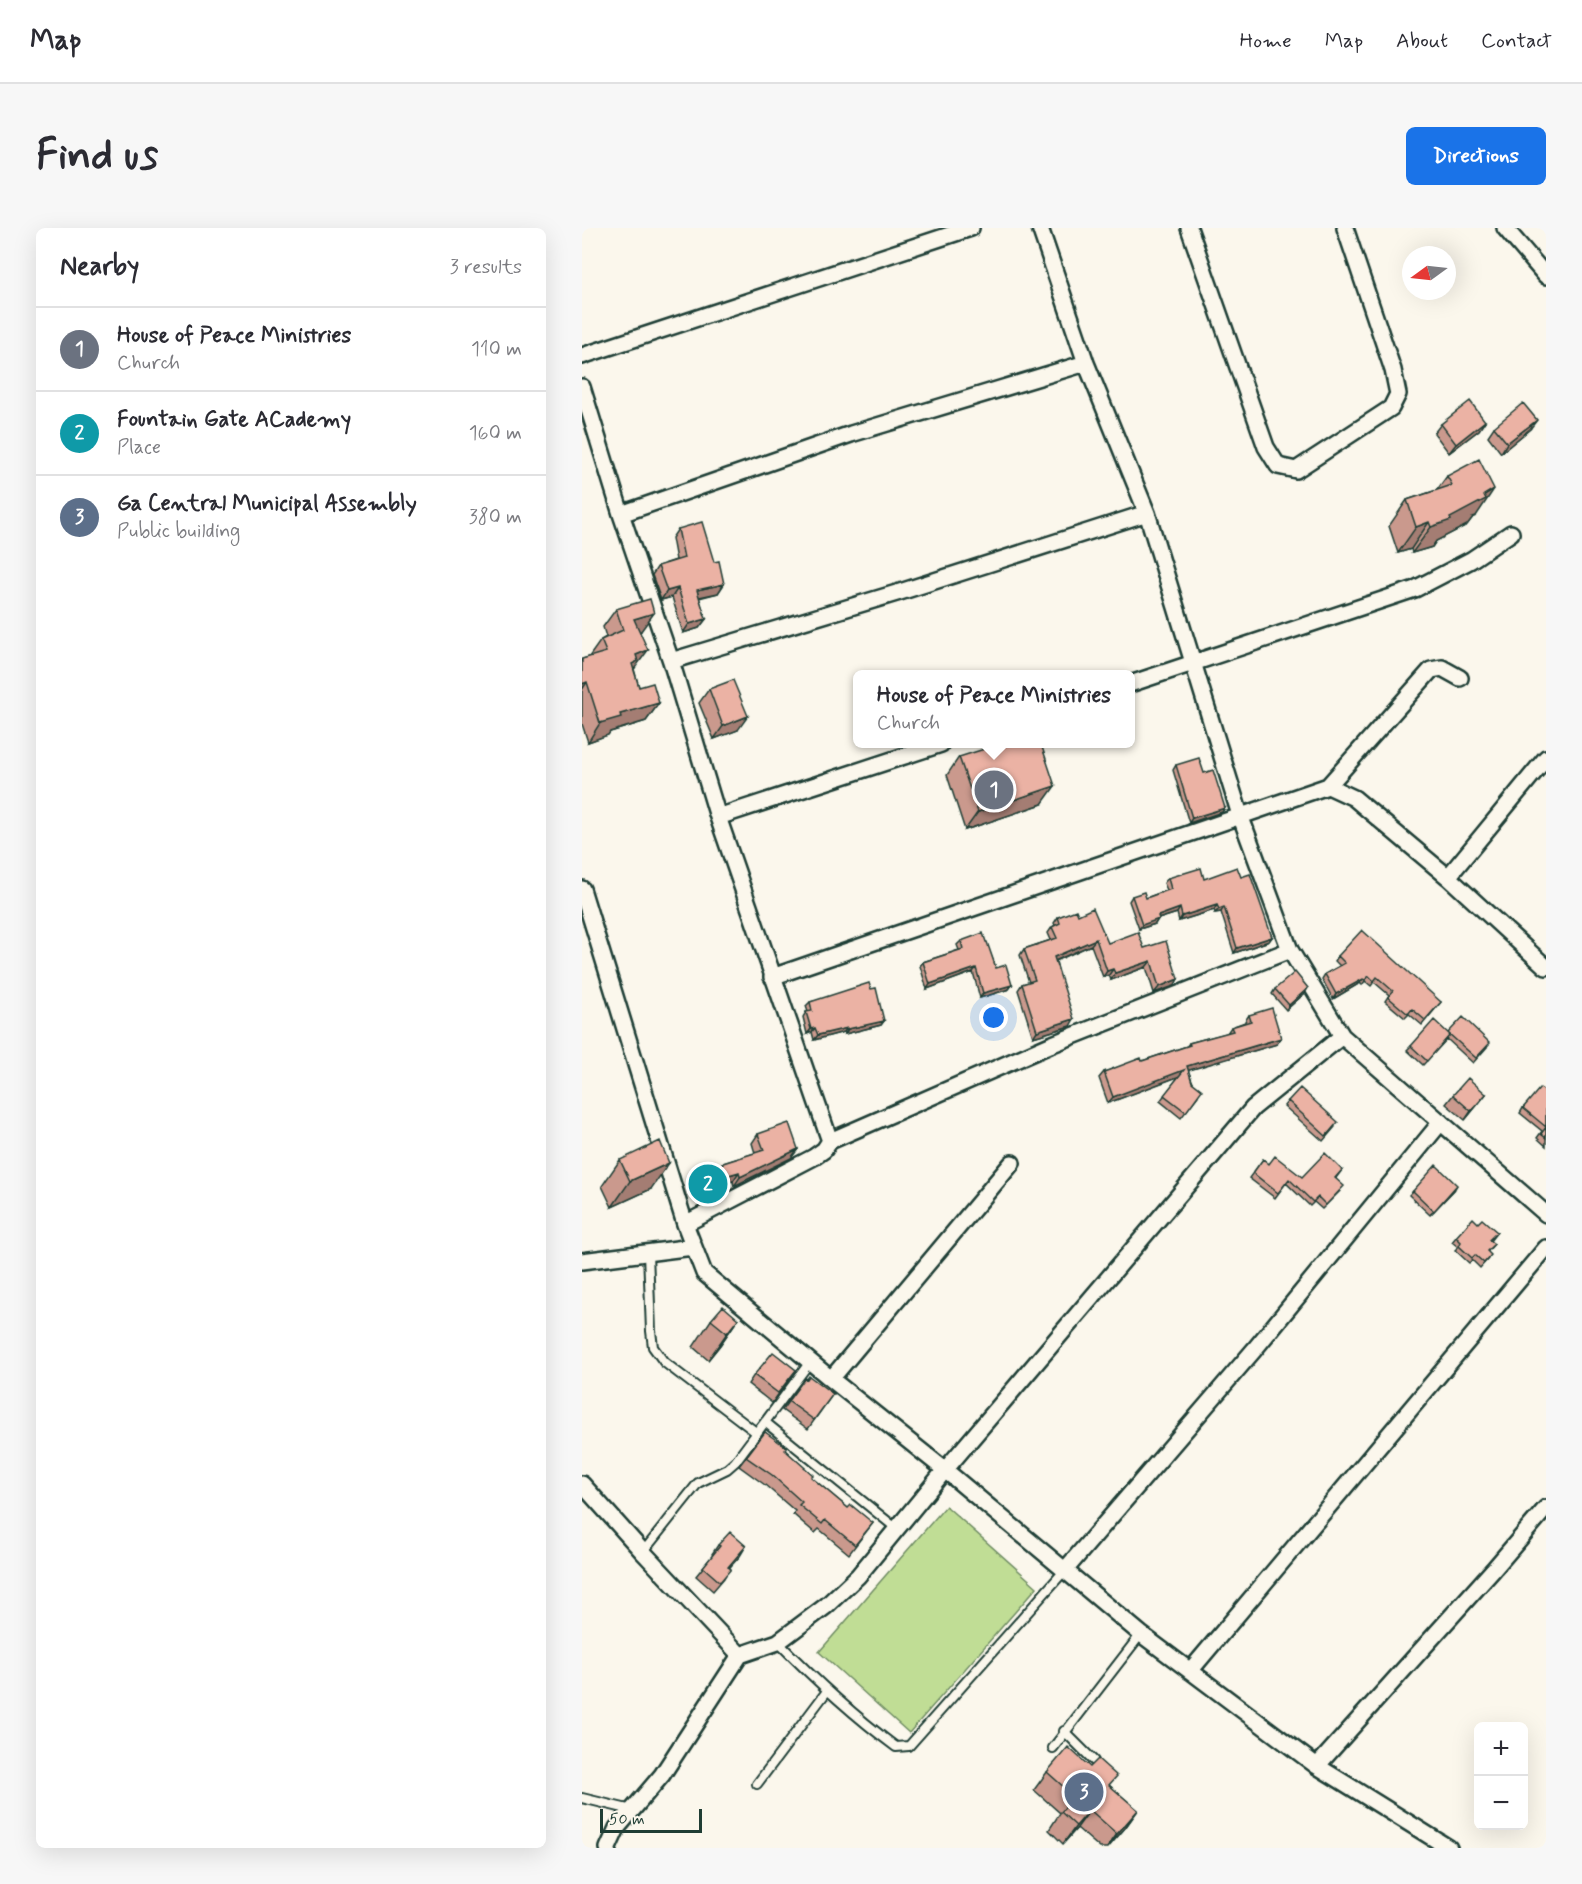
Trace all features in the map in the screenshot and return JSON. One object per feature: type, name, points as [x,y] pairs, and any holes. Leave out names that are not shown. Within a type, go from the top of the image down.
[{"type":"street","points":[[582,356],[972,228]]},
{"type":"street","points":[[1040,228],[1086,363],[1147,513],[1240,815],[1290,950],[1342,1036],[1546,1214]]},
{"type":"street","points":[[1189,228],[1266,447],[1278,466],[1296,470],[1391,408],[1398,394],[1393,370],[1345,228]]},
{"type":"street","points":[[1505,228],[1546,276]]},
{"type":"street","points":[[621,514],[851,434],[1086,363]]},
{"type":"street","points":[[582,387],[718,817],[831,1141]]},
{"type":"street","points":[[670,661],[900,592],[1147,513]]},
{"type":"street","points":[[1135,683],[1415,589],[1471,560],[1511,533]]},
{"type":"street","points":[[772,977],[1328,786],[1431,670],[1442,668],[1460,678]]},
{"type":"street","points":[[718,817],[929,748]]},
{"type":"street","points":[[1448,877],[1546,758]]},
{"type":"street","points":[[1328,786],[1354,798],[1448,877],[1546,967]]},
{"type":"street","points":[[582,889],[587,924],[685,1224],[704,1273],[1141,1634],[1317,1766],[1449,1848]]},
{"type":"street","points":[[685,1224],[814,1157],[831,1141],[1050,1045],[1290,950]]},
{"type":"street","points":[[608,1848],[617,1828],[662,1775],[740,1655],[778,1642],[826,1606],[858,1576],[945,1470],[1253,1108],[1342,1036]]},
{"type":"street","points":[[1065,1570],[1254,1350],[1441,1122]]},
{"type":"street","points":[[831,1379],[1012,1163]]},
{"type":"street","points":[[582,1261],[693,1247]]},
{"type":"street","points":[[1190,1671],[1546,1248]]},
{"type":"street","points":[[582,1484],[740,1655]]},
{"type":"street","points":[[1317,1766],[1546,1508]]},
{"type":"lane","points":[[648,1253],[653,1347],[664,1362],[757,1433]]},
{"type":"lane","points":[[643,1552],[698,1482],[727,1469],[735,1462],[810,1362]]},
{"type":"lane","points":[[765,1422],[897,1529]]},
{"type":"lane","points":[[778,1642],[827,1691],[896,1747],[909,1746],[1065,1570]]},
{"type":"lane","points":[[1053,1748],[1141,1634]]},
{"type":"lane","points":[[757,1784],[827,1691]]},
{"type":"lane","points":[[1064,1731],[1094,1761]]},
{"type":"lane","points":[[582,1798],[632,1810]]},
{"type":"green space","points":[[946,1506],[1037,1587],[909,1733],[819,1652]]},
{"type":"building","points":[[1470,401],[1485,421],[1456,444],[1441,424]]},
{"type":"building","points":[[1523,403],[1537,420],[1507,443],[1494,427]]},
{"type":"building","points":[[1479,459],[1494,489],[1484,495],[1486,499],[1450,518],[1451,520],[1431,527],[1429,522],[1416,527],[1407,500],[1452,485],[1447,476]]},
{"type":"building","points":[[702,522],[714,562],[719,561],[724,584],[697,590],[706,619],[689,624],[678,588],[667,591],[658,566],[684,558],[678,529]]},
{"type":"building","points":[[650,599],[654,613],[634,619],[648,650],[636,655],[638,661],[632,664],[639,687],[653,683],[659,703],[620,714],[621,717],[600,723],[587,682],[582,684],[582,659],[606,652],[601,640],[623,630],[616,609]]},
{"type":"building","points":[[733,680],[748,716],[723,726],[709,689]]},
{"type":"building","points":[[987,748],[1042,748],[1055,786],[978,812],[959,757]]},
{"type":"building","points":[[1199,758],[1204,773],[1213,770],[1225,808],[1192,818],[1176,765]]},
{"type":"building","points":[[1237,867],[1241,877],[1250,874],[1272,937],[1237,948],[1224,907],[1219,909],[1217,905],[1182,916],[1180,908],[1142,925],[1132,896],[1144,892],[1146,898],[1171,889],[1168,878],[1201,868],[1204,879]]},
{"type":"building","points":[[1093,908],[1108,943],[1138,932],[1144,948],[1166,941],[1178,979],[1159,987],[1151,961],[1115,973],[1113,969],[1107,971],[1096,939],[1054,957],[1074,1019],[1037,1031],[1022,984],[1035,980],[1024,949],[1057,938],[1052,927],[1060,923],[1058,917],[1076,910],[1078,915]]},
{"type":"building","points":[[1362,930],[1441,1002],[1425,1020],[1412,1009],[1408,1014],[1388,997],[1393,991],[1377,977],[1374,981],[1369,976],[1336,994],[1325,974],[1345,963],[1338,956]]},
{"type":"building","points":[[983,933],[996,968],[1006,965],[1012,985],[983,993],[976,968],[930,984],[923,962],[963,949],[961,941]]},
{"type":"building","points":[[1295,972],[1308,988],[1289,1005],[1275,989]]},
{"type":"building","points":[[869,983],[871,989],[876,988],[884,1021],[818,1035],[815,1028],[811,1029],[806,1012],[812,1011],[810,1002]]},
{"type":"building","points":[[1272,1008],[1281,1038],[1187,1066],[1192,1082],[1202,1090],[1186,1112],[1164,1095],[1184,1070],[1113,1097],[1104,1072],[1141,1058],[1142,1061],[1190,1045],[1189,1043],[1233,1031],[1231,1027],[1251,1021],[1249,1015]]},
{"type":"building","points":[[1463,1017],[1490,1043],[1476,1058],[1448,1033]]},
{"type":"building","points":[[1434,1020],[1450,1035],[1427,1061],[1411,1046]]},
{"type":"building","points":[[1468,1078],[1486,1094],[1471,1111],[1453,1095]]},
{"type":"building","points":[[1300,1088],[1338,1122],[1326,1136],[1288,1101]]},
{"type":"building","points":[[1540,1088],[1546,1092],[1546,1127],[1523,1108]]},
{"type":"building","points":[[789,1123],[798,1149],[740,1177],[739,1172],[719,1178],[722,1188],[712,1193],[711,1190],[705,1192],[698,1171],[764,1150],[758,1134]]},
{"type":"building","points":[[1546,1127],[1546,1138],[1541,1134]]},
{"type":"building","points":[[660,1141],[669,1163],[630,1181],[620,1160]]},
{"type":"building","points":[[1325,1153],[1342,1170],[1335,1178],[1344,1186],[1326,1205],[1318,1197],[1313,1202],[1289,1179],[1278,1193],[1253,1173],[1263,1159],[1269,1164],[1275,1156],[1302,1177]]},
{"type":"building","points":[[1436,1165],[1457,1185],[1434,1211],[1413,1191]]},
{"type":"building","points":[[1473,1218],[1478,1223],[1482,1219],[1497,1232],[1489,1240],[1494,1244],[1487,1251],[1491,1255],[1484,1263],[1475,1255],[1472,1258],[1459,1246],[1461,1242],[1456,1237]]},
{"type":"building","points":[[723,1306],[738,1319],[727,1333],[711,1320]]},
{"type":"building","points":[[773,1352],[796,1370],[778,1393],[754,1375]]},
{"type":"building","points":[[809,1376],[833,1394],[814,1420],[788,1401]]},
{"type":"building","points":[[765,1432],[786,1447],[785,1450],[813,1475],[811,1477],[848,1508],[851,1505],[873,1523],[855,1545],[825,1520],[822,1524],[799,1505],[802,1502],[772,1475],[746,1457]]},
{"type":"building","points":[[730,1532],[746,1546],[728,1567],[731,1569],[720,1582],[703,1567]]},
{"type":"building","points":[[1068,1747],[1090,1767],[1098,1759],[1117,1776],[1109,1785],[1138,1810],[1117,1834],[1090,1810],[1076,1826],[1061,1812],[1075,1797],[1047,1772]]},
{"type":"place","name":"House of Peace Ministries","points":[[994,790]]},
{"type":"place","name":"Fountain Gate ACademy","points":[[708,1184]]},
{"type":"place","name":"Ga Central Municipal Assembly","points":[[1084,1792]]}]
